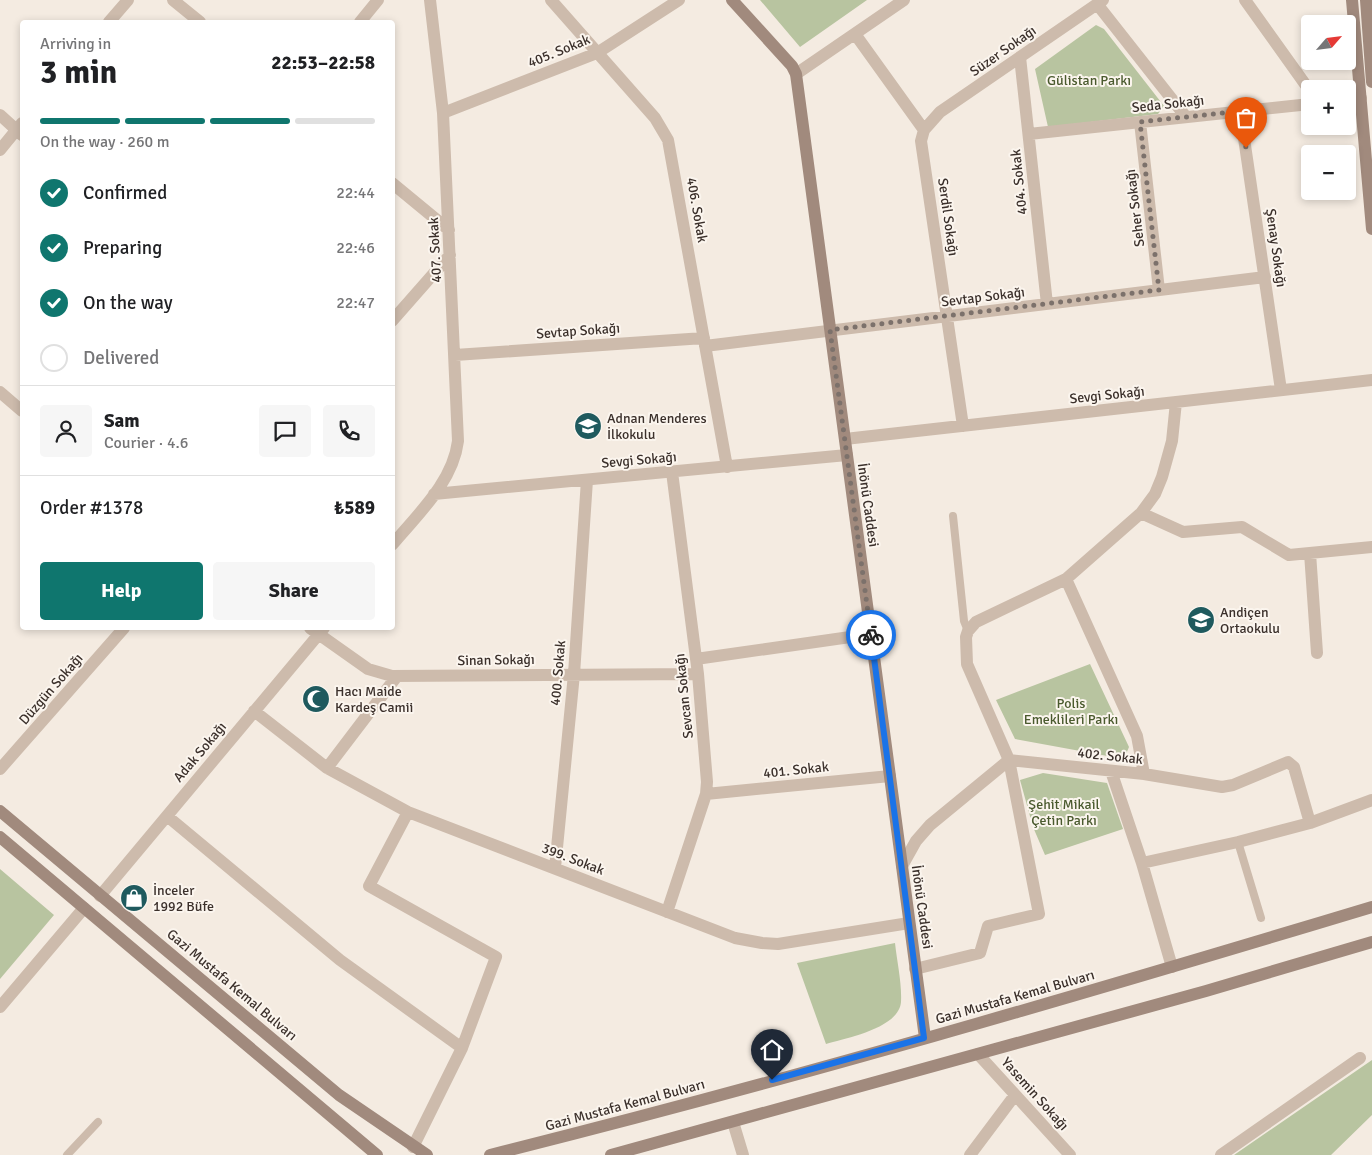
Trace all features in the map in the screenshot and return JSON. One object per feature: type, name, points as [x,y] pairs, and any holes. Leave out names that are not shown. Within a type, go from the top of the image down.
[{"type":"main road","name":"İnönü Caddesi","points":[[732,0],[792,66],[796,74],[924,1038]]},
{"type":"main road","points":[[1352,0],[1354,80]]},
{"type":"main road","points":[[1366,0],[1372,82]]},
{"type":"main road","points":[[1356,113],[1372,229]]},
{"type":"main road","name":"Gazi Mustafa Kemal Bulvarı","points":[[0,811],[339,1096],[427,1155]]},
{"type":"main road","points":[[0,837],[377,1155]]},
{"type":"main road","name":"Gazi Mustafa Kemal Bulvarı","points":[[490,1155],[645,1116],[924,1038],[1172,968],[1372,907]]},
{"type":"main road","points":[[611,1155],[978,1054],[1372,942]]},
{"type":"street","points":[[111,20],[128,0]]},
{"type":"street","points":[[173,0],[198,20]]},
{"type":"street","points":[[362,20],[378,0]]},
{"type":"street","name":"407. Sokak","points":[[430,0],[443,113],[455,355],[457,448],[448,473],[434,494]]},
{"type":"street","name":"405. Sokak","points":[[443,113],[597,53],[679,0]]},
{"type":"street","points":[[796,74],[904,0]]},
{"type":"street","points":[[1245,0],[1302,80]]},
{"type":"street","name":"406. Sokak","points":[[558,2],[597,53],[655,118],[668,140],[727,467]]},
{"type":"street","points":[[1100,2],[1186,117]]},
{"type":"street","name":"Süzer Sokağı","points":[[924,130],[940,112],[1100,2]]},
{"type":"street","points":[[855,34],[924,130]]},
{"type":"street","name":"404. Sokak","points":[[1020,57],[1047,304]]},
{"type":"street","name":"Seda Sokağı","points":[[1029,134],[1301,105]]},
{"type":"street","name":"Şenay Sokağı","points":[[1240,111],[1281,390]]},
{"type":"street","points":[[0,115],[20,128]]},
{"type":"street","name":"Seher Sokağı","points":[[1140,122],[1159,290]]},
{"type":"street","points":[[0,150],[20,130]]},
{"type":"street","name":"Serdil Sokağı","points":[[924,130],[921,141],[963,426]]},
{"type":"street","points":[[395,185],[449,230]]},
{"type":"street","points":[[395,318],[450,255]]},
{"type":"street","name":"Sevtap Sokağı","points":[[455,355],[704,342],[830,330],[1265,277]]},
{"type":"street","name":"Sevgi Sokağı","points":[[844,439],[1372,380]]},
{"type":"street","points":[[0,392],[20,410]]},
{"type":"street","points":[[915,969],[980,953],[988,926],[1039,914],[1008,760],[968,668],[965,645],[968,631],[976,622],[1066,579],[1141,513],[1155,494],[1162,477],[1172,441],[1176,402]]},
{"type":"street","name":"Sevgi Sokağı","points":[[434,494],[847,455]]},
{"type":"street","name":"Sevcan Sokağı","points":[[667,912],[706,794],[706,771],[698,674],[672,472]]},
{"type":"street","name":"400. Sokak","points":[[555,868],[574,674],[587,480]]},
{"type":"street","points":[[395,541],[434,494]]},
{"type":"street","points":[[1141,513],[1183,532],[1242,527],[1289,555],[1372,547]]},
{"type":"street","points":[[1310,553],[1316,654]]},
{"type":"street","points":[[1066,579],[1136,732],[1144,774]]},
{"type":"street","name":"Düzgün Sokağı","points":[[0,769],[122,630]]},
{"type":"street","name":"Sinan Sokağı","points":[[317,630],[368,669],[382,674],[397,676],[698,674]]},
{"type":"street","name":"Adak Sokağı","points":[[100,896],[254,711],[317,630]]},
{"type":"street","points":[[696,659],[870,634]]},
{"type":"street","points":[[327,768],[397,676]]},
{"type":"street","name":"399. Sokak","points":[[254,711],[327,768],[408,812],[735,938],[778,944],[909,923]]},
{"type":"street","points":[[902,866],[916,841],[930,825],[1008,760]]},
{"type":"street","name":"402. Sokak","points":[[1008,760],[1144,774],[1222,787],[1233,785],[1288,762],[1294,767],[1310,823]]},
{"type":"street","points":[[1111,771],[1142,863],[1172,968]]},
{"type":"street","name":"401. Sokak","points":[[706,794],[890,776]]},
{"type":"street","points":[[1142,863],[1238,842],[1310,823],[1372,800]]},
{"type":"street","points":[[408,812],[369,886],[496,957],[462,1048],[413,1147]]},
{"type":"street","points":[[167,816],[340,960],[462,1048]]},
{"type":"street","points":[[0,1007],[84,908]]},
{"type":"street","name":"Yasemin Sokağı","points":[[978,1054],[1070,1155]]},
{"type":"street","points":[[1221,1155],[1360,1058]]},
{"type":"street","points":[[970,1155],[1015,1095]]},
{"type":"street","points":[[733,1122],[743,1155]]},
{"type":"lane","points":[[953,516],[964,621],[968,631]]},
{"type":"lane","points":[[1238,842],[1261,918]]},
{"type":"lane","points":[[67,1155],[98,1122]]},
{"type":"green space","points":[[760,0],[867,0],[800,47]]},
{"type":"green space","name":"Gülistan Parkı","points":[[1096,25],[1104,29],[1164,106],[1158,114],[1048,127],[1035,69]]},
{"type":"green space","name":"Polis Emeklileri Parkı","points":[[1090,664],[1129,747],[1124,759],[1015,739],[996,700]]},
{"type":"green space","name":"Şehit Mikail Çetin Parkı","points":[[1043,773],[1107,783],[1123,829],[1045,855],[1033,827],[1020,780]]},
{"type":"green space","points":[[0,869],[54,915],[0,979]]},
{"type":"green space","points":[[895,943],[901,995],[898,1011],[882,1025],[858,1035],[826,1044],[797,963]]},
{"type":"green space","points":[[1372,1060],[1372,1115],[1331,1155],[1234,1155]]},
{"type":"way so far","points":[[871,635],[830,330],[1159,290],[1140,122],[1240,111],[1246,148]]},
{"type":"place","name":"Adnan Menderes İlkokulu","points":[[588,426]]},
{"type":"place","name":"Andiçen Ortaokulu","points":[[1201,620]]},
{"type":"place","name":"Hacı Maide Kardeş Camii","points":[[316,699]]},
{"type":"place","name":"İnceler 1992 Büfe","points":[[134,898]]},
{"type":"route","points":[[772,1080],[924,1038],[871,635]]}]
